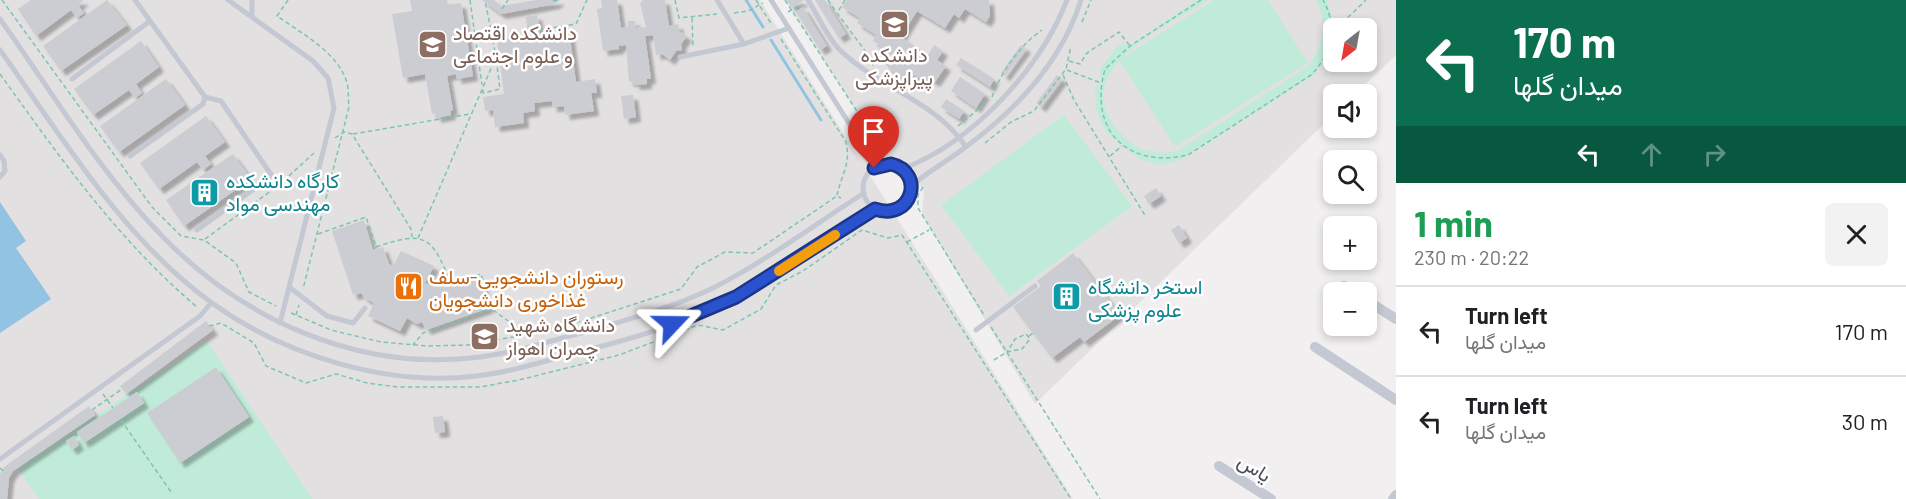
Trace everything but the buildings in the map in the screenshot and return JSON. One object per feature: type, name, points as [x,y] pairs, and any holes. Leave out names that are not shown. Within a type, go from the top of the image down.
[{"type":"street","points":[[1377,307],[1396,319]]},
{"type":"street","points":[[1315,347],[1396,400]]},
{"type":"street","name":"یاس","points":[[1219,466],[1271,499]]},
{"type":"street","points":[[1393,499],[1396,495]]},
{"type":"lane","points":[[135,0],[205,97],[221,101],[272,176],[196,230]]},
{"type":"lane","points":[[228,0],[313,61],[328,78],[334,108],[280,323]]},
{"type":"lane","points":[[252,0],[252,17]]},
{"type":"lane","points":[[717,0],[744,44]]},
{"type":"lane","points":[[770,0],[852,128],[874,168]]},
{"type":"lane","points":[[808,0],[837,47],[874,75],[938,116],[966,147]]},
{"type":"lane","points":[[902,169],[916,164],[958,136],[1008,93],[1036,59],[1058,22],[1067,0]]},
{"type":"lane","points":[[911,186],[966,147],[1026,96],[1064,39],[1082,0]]},
{"type":"lane","points":[[0,19],[122,191],[164,238],[212,281],[258,313],[315,339],[373,353],[422,359],[471,358],[523,349],[666,308],[712,289],[762,261],[864,193]]},
{"type":"lane","points":[[72,79],[150,21]]},
{"type":"lane","points":[[681,57],[744,44],[789,28]]},
{"type":"lane","points":[[0,50],[123,219],[211,303],[258,333],[315,355],[364,370],[421,377],[475,376],[604,345],[672,324],[736,297],[875,209]]},
{"type":"lane","points":[[130,156],[203,104],[205,97]]},
{"type":"lane","points":[[0,154],[5,171],[0,177]]},
{"type":"lane","points":[[891,164],[902,169],[911,186],[910,197],[899,209],[883,212],[869,204],[864,193],[864,180],[874,168],[891,164]]},
{"type":"lane","points":[[976,330],[1035,286]]},
{"type":"lane","points":[[289,287],[327,316],[352,322],[365,308]]},
{"type":"lane","points":[[0,459],[100,390],[200,316],[211,303]]},
{"type":"lane","points":[[666,308],[672,324]]},
{"type":"path","points":[[2,0],[152,207],[181,236],[204,240],[237,263],[249,292],[283,310],[331,330],[381,342],[413,345],[469,345],[526,334],[582,321],[681,289],[697,267],[725,252],[753,253],[837,196],[850,159],[846,142],[756,0]]},
{"type":"path","points":[[470,0],[483,93],[500,89],[485,0]]},
{"type":"path","points":[[501,9],[508,0]]},
{"type":"path","points":[[553,1],[560,0]]},
{"type":"path","points":[[539,30],[576,24],[587,0]]},
{"type":"path","points":[[675,0],[679,18],[748,11],[770,0]]},
{"type":"path","points":[[785,0],[891,164]]},
{"type":"path","points":[[782,16],[808,0]]},
{"type":"path","points":[[828,0],[872,60],[874,75]]},
{"type":"path","points":[[837,13],[845,0]]},
{"type":"path","points":[[1082,22],[1091,0]]},
{"type":"path","points":[[1201,0],[1130,46],[1105,69],[1101,83],[1101,113],[1113,135],[1123,145],[1149,157],[1170,159],[1188,155],[1311,75],[1323,60]]},
{"type":"path","points":[[1323,0],[1328,18]]},
{"type":"path","points":[[1347,18],[1365,0]]},
{"type":"path","points":[[692,17],[693,54]]},
{"type":"path","points":[[953,131],[992,97],[998,81],[1031,38],[1050,25]]},
{"type":"path","points":[[1068,61],[1080,64],[1087,53],[1119,32],[1130,46]]},
{"type":"path","points":[[984,144],[1011,122],[1034,111],[1066,69],[1072,42]]},
{"type":"path","points":[[418,238],[496,57]]},
{"type":"path","points":[[1066,69],[1101,83]]},
{"type":"path","points":[[1062,74],[1074,100],[1146,217]]},
{"type":"path","points":[[352,134],[471,114]]},
{"type":"path","points":[[1109,157],[1123,145]]},
{"type":"path","points":[[925,182],[918,195],[918,208],[929,229],[1100,499]]},
{"type":"path","points":[[837,196],[850,201]]},
{"type":"path","points":[[317,234],[366,217],[376,247],[396,240],[418,238],[434,246],[451,284],[480,274],[492,309],[526,334]]},
{"type":"path","points":[[906,242],[929,229]]},
{"type":"path","points":[[210,326],[221,323],[254,343],[266,366],[306,383],[336,374],[367,383],[398,387],[445,389],[480,387],[519,380],[619,355],[698,325],[723,330],[761,309],[776,285],[803,271],[862,230],[888,238],[902,235],[1071,499]]},
{"type":"path","points":[[413,345],[423,333],[492,309]]},
{"type":"path","points":[[1028,337],[1033,333]]},
{"type":"path","points":[[994,360],[1007,351],[1020,335],[1026,334],[1028,337]]},
{"type":"path","points":[[1007,351],[1022,349],[1030,339],[1028,337]]},
{"type":"path","points":[[92,411],[122,389]]},
{"type":"path","points":[[100,390],[113,408]]},
{"type":"path","points":[[121,420],[171,492]]},
{"type":"path","points":[[0,468],[6,473]]},
{"type":"shaded area","name":"دانشگاه شهید چمران اهواز","points":[[0,0],[760,0],[1073,499],[0,499]]},
{"type":"shaded area","points":[[785,0],[1396,0],[1396,55],[1366,84],[1323,84],[1323,125],[1035,404],[922,214],[924,192],[904,161],[888,159]]},
{"type":"green space","points":[[1196,0],[1208,0],[1145,38],[1126,54],[1111,72],[1104,91],[1107,113],[1123,136],[1141,149],[1162,153],[1177,151],[1307,67],[1317,52],[1323,26],[1323,61],[1314,75],[1180,160],[1161,165],[1139,159],[1105,131],[1096,109],[1095,87],[1101,83],[1100,69],[1119,44],[1130,46]]},
{"type":"green space","points":[[1214,0],[1268,0],[1308,63],[1175,147],[1119,60]]},
{"type":"green space","points":[[1316,0],[1327,0],[1332,18],[1323,18],[1323,26]]},
{"type":"green space","points":[[1064,115],[1132,206],[1009,296],[941,205]]},
{"type":"green space","points":[[207,341],[312,499],[39,499],[18,468]]},
{"type":"water","points":[[0,202],[26,241],[16,248],[51,299],[0,333]]},
{"type":"waterway","points":[[746,0],[763,27]]},
{"type":"waterway","points":[[771,40],[821,120]]},
{"type":"slow traffic","points":[[779,271],[835,235]]},
{"type":"place","name":"دانشکده پیراپزشکی","points":[[894,24]]},
{"type":"place","name":"دانشکده اقتصاد و علوم اجتماعی","points":[[432,44]]},
{"type":"place","name":"کارگاه دانشکده مهندسی مواد","points":[[205,192]]},
{"type":"place","name":"رستوران دانشجویی-سلف غذاخوری دانشجویان","points":[[408,287]]},
{"type":"place","name":"استخر دانشگاه علوم پزشکی","points":[[1067,297]]},
{"type":"place","name":"دانشگاه شهید چمران اهواز","points":[[485,336]]},
{"type":"route","points":[[672,324],[736,297],[875,209],[883,212],[899,209],[910,197],[911,189],[907,175],[896,165],[880,165],[874,168]]}]
